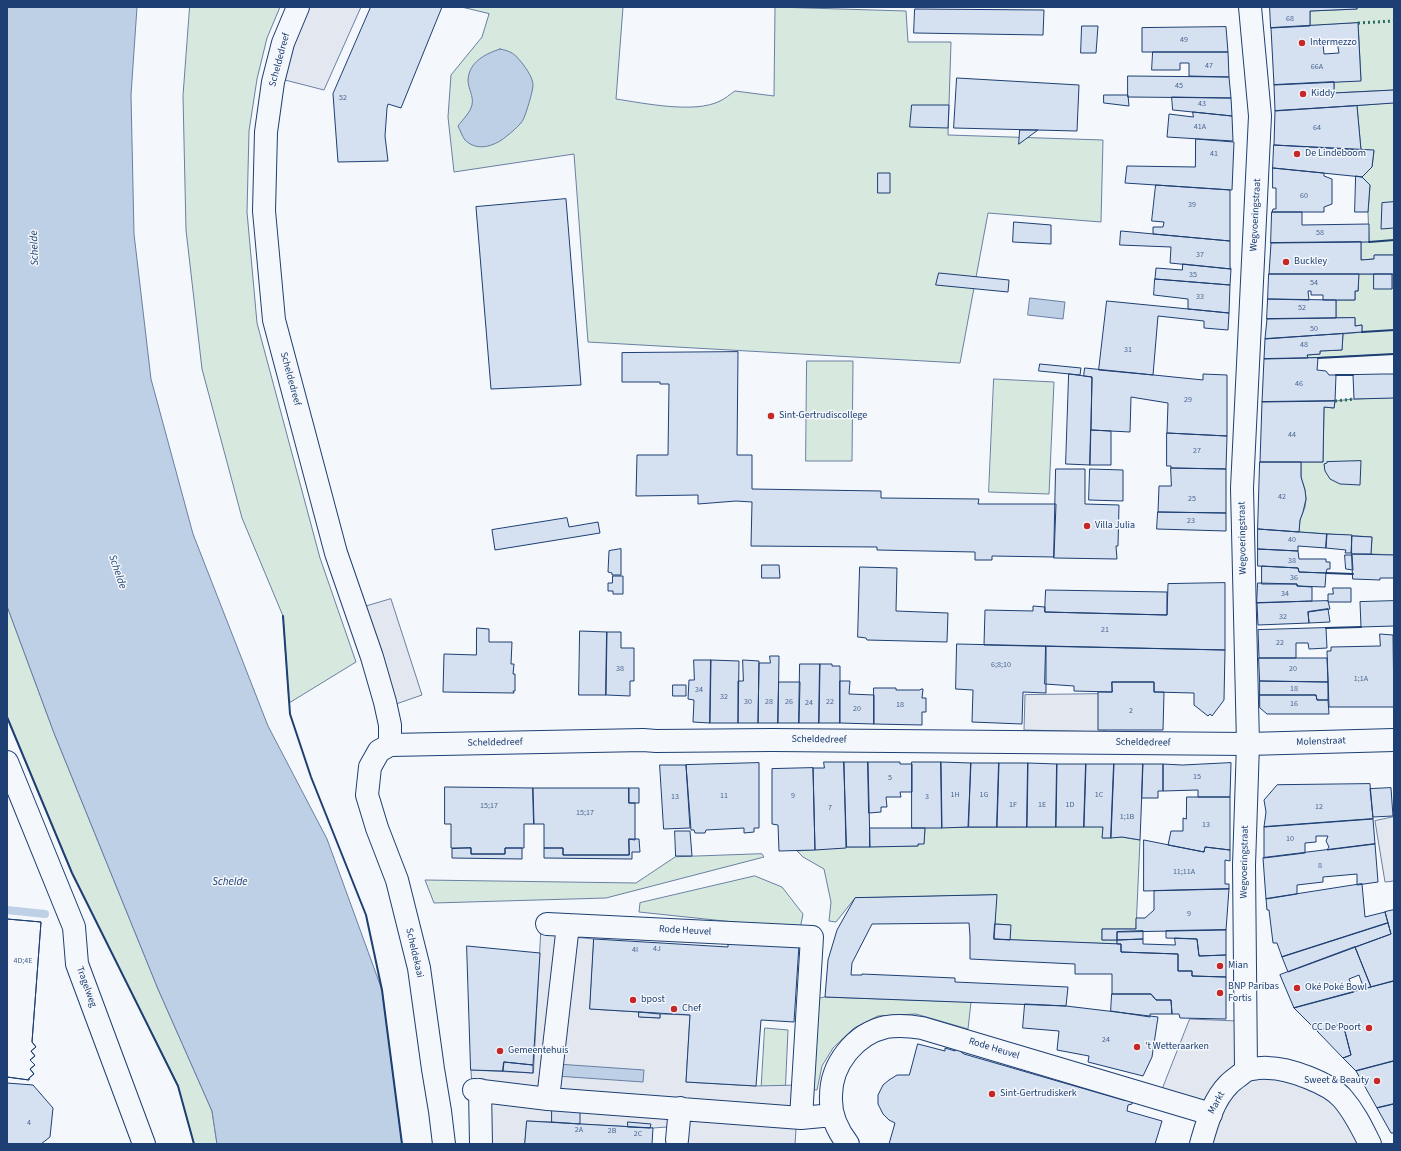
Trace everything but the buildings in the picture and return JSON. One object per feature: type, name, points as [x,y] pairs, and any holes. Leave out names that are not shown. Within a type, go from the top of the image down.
[{"type":"street","name":"Scheldedreef","points":[[298,7],[283,43],[273,82],[266,132],[264,211],[274,320],[336,553],[372,657],[385,702],[390,725],[390,745],[635,740],[1248,744]]},
{"type":"street","name":"Wegvoeringstraat","points":[[1246,1070],[1244,865],[1248,744],[1242,488],[1260,116],[1250,7]]},
{"type":"street","name":"Molenstraat","points":[[1248,744],[1394,740]]},
{"type":"street","name":"Scheldekaai","points":[[390,745],[379,751],[370,767],[367,796],[377,828],[398,880],[419,968],[444,1144]]},
{"type":"street","name":"Tragelweg","points":[[7,762],[74,927],[77,964],[144,1144]]},
{"type":"street","points":[[548,1099],[561,927],[664,937]]},
{"type":"street","name":"Rode Heuvel","points":[[561,927],[812,937],[801,1118]]},
{"type":"street","name":"Rode Heuvel","points":[[848,1144],[840,1133],[833,1116],[830,1096],[833,1078],[841,1061],[852,1046],[868,1034],[885,1028],[904,1025],[922,1028],[1211,1114]]},
{"type":"street","points":[[1246,1070],[1268,1068],[1295,1073],[1323,1084],[1342,1098],[1360,1123],[1370,1144]]},
{"type":"street","name":"Markt","points":[[1201,1144],[1218,1097],[1229,1083],[1246,1070]]},
{"type":"street","points":[[481,1144],[477,1090],[548,1099],[673,1121],[833,1116]]},
{"type":"shaded area","points":[[190,7],[280,7],[267,38],[257,79],[249,131],[247,212],[257,323],[320,558],[356,662],[289,703],[283,616],[242,518],[202,369],[186,230],[183,96]]},
{"type":"shaded area","points":[[309,7],[361,7],[324,90],[281,79],[287,58]]},
{"type":"shaded area","points":[[462,7],[623,7],[616,99],[654,105],[683,107],[709,105],[722,100],[735,91],[774,96],[775,7],[906,11],[908,42],[951,42],[948,135],[1103,140],[1101,222],[988,213],[960,363],[588,342],[574,154],[454,172],[448,117],[451,75],[482,37],[489,14]]},
{"type":"shaded area","points":[[1357,7],[1394,7],[1394,90],[1334,93],[1334,82],[1361,80],[1358,23],[1310,26],[1310,11],[1357,9]]},
{"type":"shaded area","points":[[1394,103],[1394,255],[1375,255],[1374,259],[1361,260],[1361,242],[1369,241],[1368,212],[1370,185],[1362,177],[1372,167],[1374,151],[1361,150],[1357,106]]},
{"type":"shaded area","points":[[1359,274],[1374,274],[1392,289],[1392,274],[1394,274],[1394,354],[1308,358],[1307,355],[1320,354],[1320,351],[1342,350],[1343,334],[1362,332],[1362,325],[1355,326],[1355,318],[1336,318],[1336,300],[1355,300],[1355,291],[1358,291]]},
{"type":"shaded area","points":[[807,361],[853,361],[852,461],[806,461]]},
{"type":"shaded area","points":[[994,379],[1054,382],[1049,494],[989,492]]},
{"type":"shaded area","points":[[1394,398],[1394,555],[1371,554],[1372,537],[1299,532],[1300,520],[1305,507],[1306,499],[1301,477],[1301,462],[1323,462],[1324,407],[1334,408],[1335,401]]},
{"type":"shaded area","points":[[391,599],[422,695],[396,704],[364,607]]},
{"type":"shaded area","points":[[7,606],[54,733],[158,989],[212,1111],[217,1144],[194,1144],[178,1086],[72,873],[7,717]]},
{"type":"shaded area","points":[[1106,694],[1104,732],[1024,730],[1025,695]]},
{"type":"shaded area","points":[[1394,817],[1394,881],[1385,882],[1375,821]]},
{"type":"shaded area","points":[[1103,827],[1103,838],[1122,837],[1140,840],[1136,929],[1102,929],[1102,940],[1117,940],[1117,944],[1010,940],[1010,925],[995,924],[996,895],[855,898],[836,922],[829,921],[831,902],[824,869],[803,857],[797,851],[847,847],[918,846],[918,844],[924,843],[925,828]]},
{"type":"shaded area","points":[[762,854],[764,857],[606,898],[434,903],[425,880],[636,883],[675,857]]},
{"type":"shaded area","points":[[755,876],[782,887],[803,914],[800,929],[639,912],[640,903]]},
{"type":"shaded area","points":[[541,934],[594,939],[590,1009],[639,1012],[640,1017],[660,1018],[660,1014],[690,1015],[686,1082],[756,1086],[799,1085],[795,1144],[680,1144],[667,1127],[653,1128],[580,1124],[553,1111],[552,1122],[527,1121],[525,1144],[472,1144],[473,1109],[471,1070],[533,1073]]},
{"type":"shaded area","points":[[825,997],[971,1002],[968,1029],[916,1014],[878,1016],[854,1028],[833,1048],[822,1066],[817,1090],[809,1089],[817,999]]},
{"type":"shaded area","points":[[1190,1019],[1238,1021],[1246,1070],[1323,1084],[1370,1144],[1201,1144],[1207,1122],[1159,1098]]},
{"type":"shaded area","points":[[765,1028],[788,1030],[785,1097],[761,1096]]},
{"type":"water","name":"Schelde","points":[[7,7],[137,7],[131,95],[134,234],[151,379],[193,534],[268,726],[327,839],[382,990],[402,1144],[217,1144],[212,1111],[158,989],[54,733],[7,606]]},
{"type":"water","points":[[500,49],[515,55],[531,76],[533,88],[531,97],[523,120],[504,139],[487,146],[476,146],[465,140],[458,126],[472,105],[468,83],[469,74],[471,68],[479,60],[489,53]]},
{"type":"water","points":[[1030,298],[1065,302],[1063,319],[1028,315]]},
{"type":"water","points":[[557,1064],[644,1070],[643,1082],[556,1076]]},
{"type":"waterway","points":[[7,910],[45,914]]},
{"type":"hedge","points":[[1358,23],[1394,21]]},
{"type":"hedge","points":[[1335,401],[1354,399]]},
{"type":"wall","points":[[1369,242],[1394,240]]},
{"type":"wall","points":[[1362,332],[1394,330]]},
{"type":"wall","points":[[1318,358],[1394,354]]},
{"type":"wall","points":[[1336,375],[1353,375]]},
{"type":"wall","points":[[1326,573],[1353,574]]},
{"type":"wall","points":[[283,616],[290,714],[311,777],[366,915],[382,990],[402,1144]]},
{"type":"wall","points":[[1326,628],[1361,627]]},
{"type":"wall","points":[[7,717],[72,873],[178,1086],[194,1144]]},
{"type":"place","name":"Intermezzo","points":[[1302,43]]},
{"type":"place","name":"Kiddy","points":[[1303,94]]},
{"type":"place","name":"De Lindeboom","points":[[1297,154]]},
{"type":"place","name":"Buckley","points":[[1286,262]]},
{"type":"place","name":"Sint-Gertrudiscollege","points":[[771,416]]},
{"type":"place","name":"Villa Julia","points":[[1087,526]]},
{"type":"place","name":"Mian","points":[[1220,966]]},
{"type":"place","name":"Oké Poké Bowl","points":[[1297,988]]},
{"type":"place","name":"BNP Paribas Fortis","points":[[1220,993]]},
{"type":"place","name":"bpost","points":[[633,1000]]},
{"type":"place","name":"Chef","points":[[674,1009]]},
{"type":"place","name":"CC De Poort","points":[[1369,1028]]},
{"type":"place","name":"'t Wetteraarken","points":[[1137,1047]]},
{"type":"place","name":"Gemeentehuis","points":[[500,1051]]},
{"type":"place","name":"Sweet & Beauty","points":[[1377,1081]]},
{"type":"place","name":"Sint-Gertrudiskerk","points":[[992,1094]]}]
